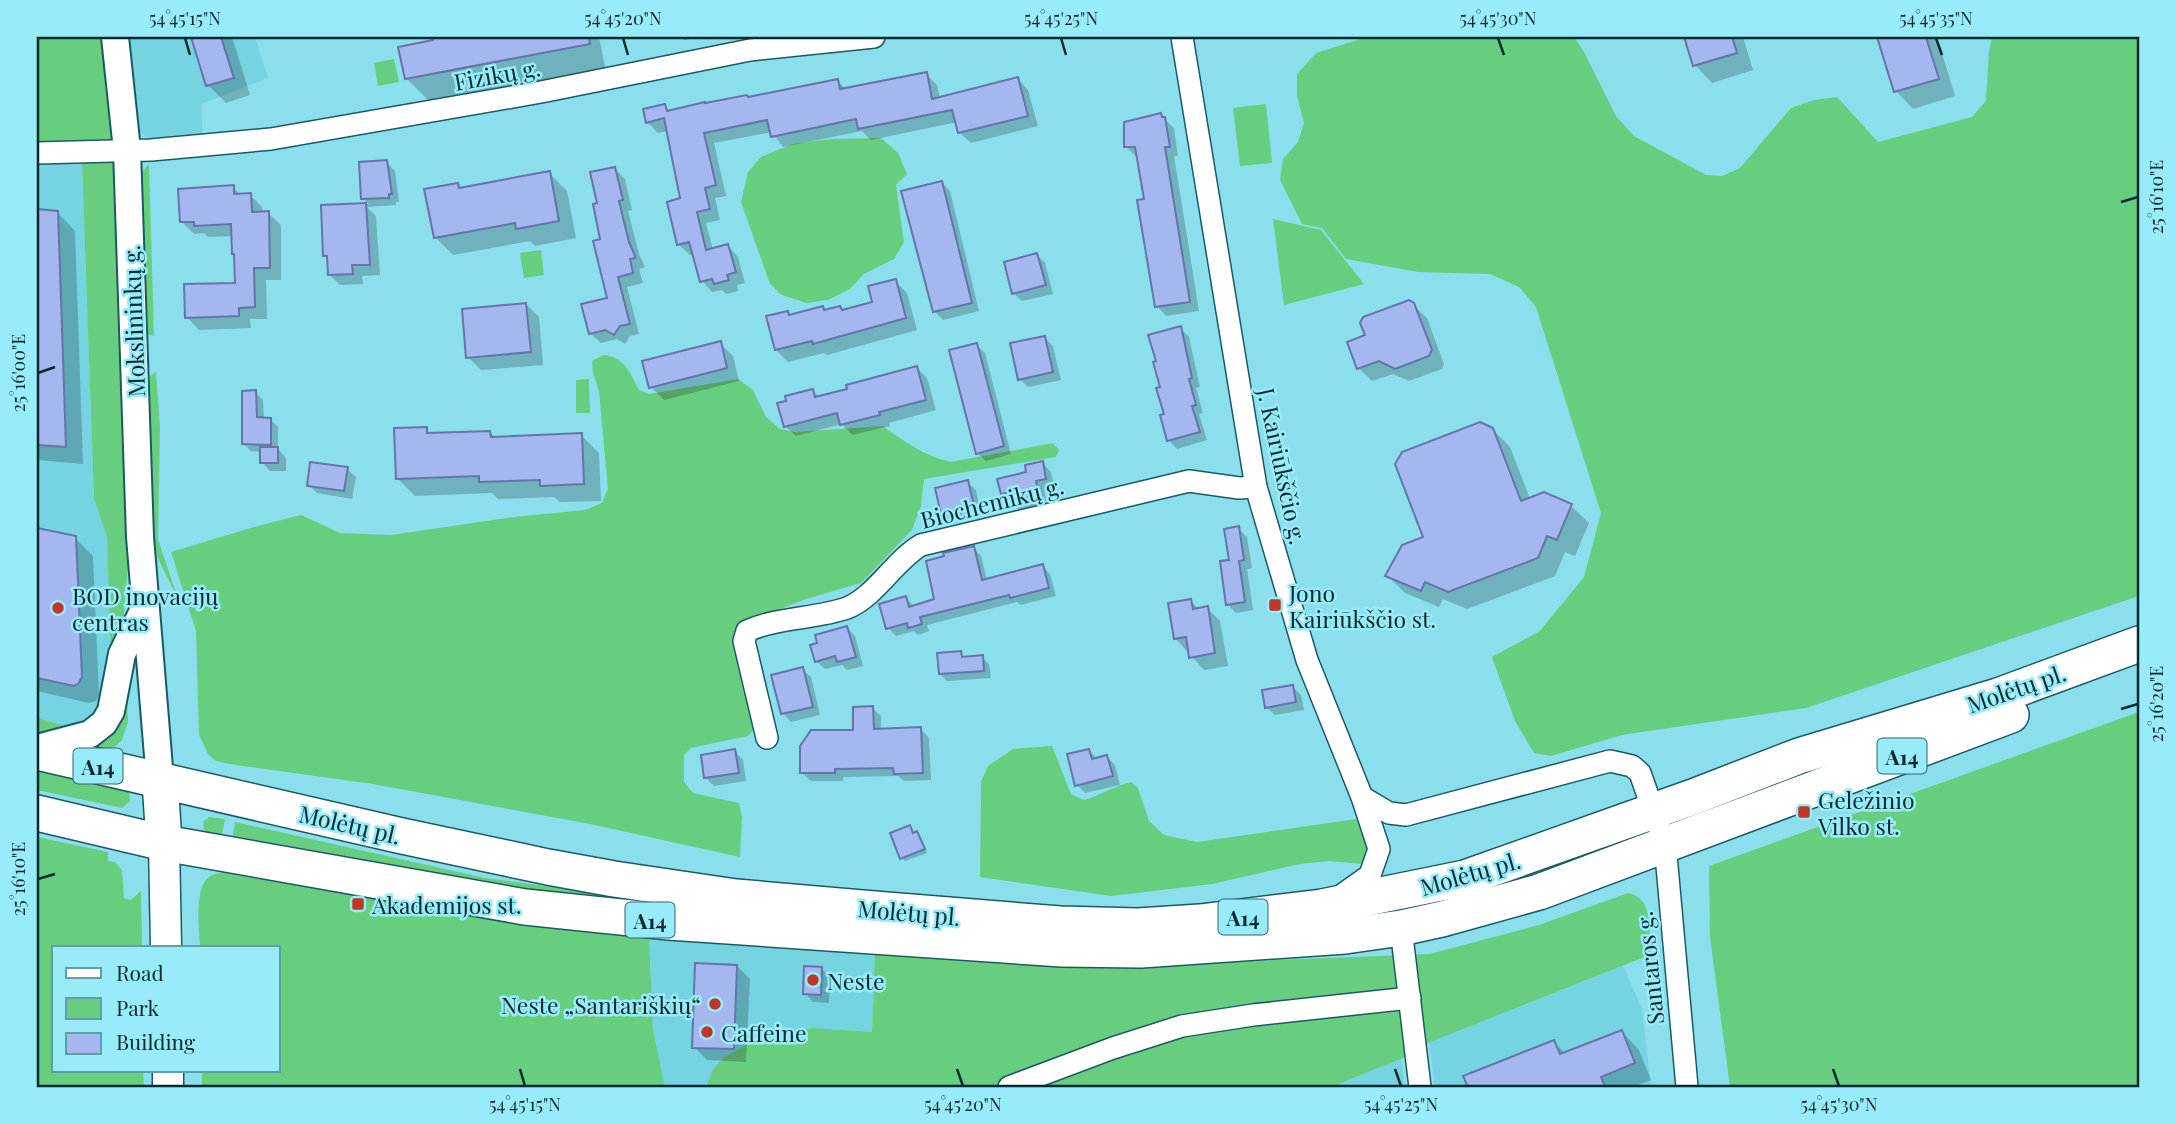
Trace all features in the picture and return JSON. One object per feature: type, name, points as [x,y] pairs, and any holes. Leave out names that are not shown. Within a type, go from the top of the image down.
[{"type":"highway","name":"Molėtų pl.","points":[[160,780],[548,867],[736,897],[1060,924],[1138,926],[1200,922],[1322,907],[1465,877],[1799,756],[1998,696],[2139,644]]},
{"type":"highway","name":"Molėtų pl.","points":[[164,843],[525,907],[668,922],[1049,948],[1141,950],[1345,936],[1401,928],[1487,908],[1539,892],[2139,667]]},
{"type":"highway","name":"A14","points":[[37,750],[160,780]]},
{"type":"highway","points":[[160,780],[164,843]]},
{"type":"highway","name":"A14","points":[[37,813],[164,843]]},
{"type":"main road","points":[[164,843],[166,946]]},
{"type":"street","name":"Mokslininkų g.","points":[[115,37],[127,150],[140,537],[160,780]]},
{"type":"street","name":"Fizikų g.","points":[[37,153],[127,150],[271,139],[541,92],[750,50],[874,37]]},
{"type":"street","name":"J. Kairiūkščio g.","points":[[1182,37],[1256,487],[1307,660],[1362,797],[1379,849],[1370,874],[1322,907]]},
{"type":"street","name":"Biochemikų g.","points":[[767,738],[744,642],[747,631],[763,625],[847,608],[863,599],[901,560],[922,545],[1189,481],[1239,488],[1256,487]]},
{"type":"street","points":[[37,750],[90,734],[104,723],[111,711],[122,654],[146,606]]},
{"type":"street","points":[[1362,797],[1389,813],[1406,815],[1610,761],[1632,766],[1640,773],[1665,844]]},
{"type":"street","name":"Santaros g.","points":[[1665,844],[1687,1087]]},
{"type":"street","points":[[1401,928],[1420,1087]]},
{"type":"street","points":[[1009,1087],[1113,1048],[1182,1026],[1253,1014],[1410,999]]},
{"type":"shaded area","points":[[124,37],[255,37],[268,78],[201,104],[203,140],[149,140],[138,129]]},
{"type":"shaded area","points":[[82,163],[94,498],[107,537],[113,728],[103,736],[37,718],[37,165]]},
{"type":"shaded area","points":[[649,933],[875,950],[872,1032],[813,1028],[706,1084],[706,1087],[665,1087],[653,1030]]},
{"type":"shaded area","points":[[1623,966],[1642,1009],[1651,1087],[1435,1087],[1429,1042]]},
{"type":"shaded area","points":[[1401,1059],[1405,1087],[1331,1087]]},
{"type":"green space","points":[[37,37],[105,37],[117,184],[130,539],[124,615],[128,722],[122,740],[110,751],[37,742],[37,718],[103,736],[113,728],[107,537],[94,499],[82,163],[37,165]]},
{"type":"green space","points":[[1367,37],[1574,37],[1616,116],[1634,136],[1706,175],[1722,176],[1740,168],[1791,108],[1814,100],[1837,97],[1878,142],[1972,117],[1986,101],[1992,37],[2139,37],[2139,596],[1806,708],[1622,735],[1551,756],[1534,753],[1515,721],[1492,657],[1540,631],[1584,577],[1601,513],[1536,307],[1519,287],[1490,274],[1418,272],[1346,259],[1322,228],[1302,224],[1280,180],[1283,159],[1298,142],[1304,123],[1297,96],[1297,74],[1316,53]]},
{"type":"green space","points":[[394,59],[399,82],[378,86],[374,63]]},
{"type":"green space","points":[[1266,104],[1272,163],[1240,166],[1233,108]]},
{"type":"green space","points":[[881,138],[898,153],[907,174],[896,185],[904,242],[894,259],[864,274],[850,289],[828,300],[806,303],[782,295],[770,284],[741,202],[748,172],[761,157],[793,144],[831,139]]},
{"type":"green space","points":[[149,164],[154,336],[146,334],[140,174]]},
{"type":"green space","points":[[1273,219],[1321,230],[1364,284],[1284,305]]},
{"type":"green space","points":[[541,250],[544,275],[524,278],[520,253]]},
{"type":"green space","points":[[603,355],[622,362],[639,390],[649,394],[738,379],[753,390],[766,417],[780,429],[795,432],[883,426],[923,452],[951,462],[1053,443],[1059,450],[1056,457],[924,479],[921,506],[912,530],[861,583],[806,599],[745,623],[758,724],[748,736],[691,748],[684,755],[684,782],[693,793],[739,803],[742,817],[740,857],[590,824],[373,784],[229,764],[216,761],[208,754],[199,735],[196,631],[171,552],[301,515],[340,533],[391,535],[514,517],[585,510],[602,503],[608,489],[599,391],[592,361]]},
{"type":"green space","points":[[156,372],[160,428],[158,539],[178,599],[153,548],[148,377]]},
{"type":"green space","points":[[589,379],[590,413],[576,413],[576,380]]},
{"type":"green space","points":[[2139,712],[2139,1087],[1730,1087],[1710,937],[1709,866]]},
{"type":"green space","points":[[1052,746],[1071,794],[1084,800],[1131,782],[1138,788],[1149,821],[1164,835],[1197,842],[1356,819],[1368,853],[1363,864],[1329,861],[1300,864],[1212,884],[1111,896],[980,877],[981,782],[988,766],[1013,749]]},
{"type":"green space","points":[[37,768],[129,791],[130,801],[122,808],[37,790]]},
{"type":"green space","points":[[209,817],[225,819],[221,839],[204,832],[203,822]]},
{"type":"green space","points":[[235,822],[485,878],[705,907],[571,897],[437,879],[232,840]]},
{"type":"green space","points":[[37,837],[108,852],[108,861],[115,862],[122,870],[124,898],[131,900],[141,891],[142,946],[52,946],[52,1072],[143,1072],[144,1087],[37,1087]]},
{"type":"green space","points":[[236,871],[440,911],[540,925],[649,933],[653,1030],[665,1087],[202,1087],[202,1072],[280,1072],[280,946],[200,946],[198,910],[201,890],[209,877]]},
{"type":"green space","points":[[1628,893],[1637,896],[1647,909],[1650,955],[1430,1042],[1401,1059],[1331,1087],[706,1087],[713,1069],[723,1058],[764,1035],[813,1028],[872,1032],[875,950],[1117,964],[1430,954],[1539,925]]},
{"type":"building","points":[[191,37],[221,37],[234,78],[206,86]]},
{"type":"building","points":[[432,37],[589,37],[590,44],[405,79],[398,47],[433,40]]},
{"type":"building","points":[[1684,37],[1732,37],[1737,53],[1693,66]]},
{"type":"building","points":[[1877,37],[1926,37],[1939,79],[1894,92]]},
{"type":"building","points":[[927,72],[932,99],[1018,77],[1028,116],[958,133],[952,110],[858,129],[856,119],[771,137],[767,120],[704,133],[716,185],[705,188],[710,209],[697,212],[706,250],[728,244],[736,272],[727,275],[729,280],[714,284],[712,279],[700,282],[689,242],[677,245],[667,202],[680,198],[664,118],[646,123],[643,109],[665,104],[667,111],[838,79],[840,89]]},
{"type":"building","points":[[1161,113],[1162,117],[1165,117],[1170,147],[1165,147],[1190,302],[1155,307],[1137,200],[1144,199],[1135,147],[1124,147],[1124,122]]},
{"type":"building","points":[[387,160],[392,194],[389,194],[389,198],[361,199],[359,162]]},
{"type":"building","points":[[615,167],[623,200],[619,201],[635,256],[630,259],[633,273],[618,277],[630,324],[620,326],[614,335],[605,330],[589,334],[581,304],[607,298],[593,241],[600,239],[593,204],[597,203],[590,172]]},
{"type":"building","points":[[550,171],[559,221],[516,229],[515,223],[434,238],[424,189],[458,183],[459,188]]},
{"type":"building","points":[[942,181],[972,303],[933,312],[901,191]]},
{"type":"building","points":[[234,185],[234,194],[251,193],[252,212],[269,211],[270,268],[254,268],[255,307],[239,308],[239,316],[185,318],[184,284],[235,283],[234,254],[231,224],[194,226],[194,222],[180,222],[178,189]]},
{"type":"building","points":[[366,203],[370,265],[352,265],[353,274],[328,275],[327,256],[323,256],[321,205]]},
{"type":"building","points":[[37,209],[58,211],[66,447],[37,445]]},
{"type":"building","points":[[1037,253],[1046,285],[1012,294],[1004,262]]},
{"type":"building","points":[[896,279],[906,318],[813,344],[812,341],[775,350],[766,316],[788,311],[789,315],[823,306],[824,310],[840,306],[842,310],[872,302],[868,286]]},
{"type":"building","points":[[1409,300],[1414,303],[1432,350],[1429,356],[1395,369],[1379,361],[1357,369],[1347,342],[1365,335],[1360,323],[1363,317]]},
{"type":"building","points":[[526,303],[531,352],[466,358],[462,309]]},
{"type":"building","points":[[1181,326],[1196,405],[1192,406],[1200,432],[1167,441],[1160,415],[1164,414],[1156,388],[1160,387],[1153,362],[1156,361],[1148,335]]},
{"type":"building","points":[[1045,336],[1053,372],[1018,380],[1010,343]]},
{"type":"building","points":[[721,341],[727,368],[649,388],[642,361]]},
{"type":"building","points":[[977,343],[1004,446],[976,454],[949,350]]},
{"type":"building","points":[[917,366],[926,400],[840,425],[837,413],[784,427],[777,403],[786,401],[785,396],[813,389],[815,397],[847,389],[846,385]]},
{"type":"building","points":[[256,390],[257,417],[271,418],[271,445],[242,444],[242,391]]},
{"type":"building","points":[[1480,422],[1493,428],[1521,501],[1544,492],[1572,504],[1557,540],[1547,536],[1538,558],[1448,592],[1425,582],[1421,591],[1385,576],[1402,545],[1423,537],[1395,464],[1402,452]]},
{"type":"building","points":[[427,427],[427,433],[490,431],[491,437],[582,433],[584,484],[540,486],[540,480],[479,482],[479,476],[396,479],[394,428]]},
{"type":"building","points":[[260,447],[278,447],[278,463],[260,463]]},
{"type":"building","points":[[1043,461],[1046,479],[1036,481],[1039,495],[1009,502],[1007,493],[1001,494],[997,479],[1026,472],[1025,465]]},
{"type":"building","points":[[310,462],[348,467],[344,491],[307,486]]},
{"type":"building","points":[[968,480],[974,506],[941,514],[935,488]]},
{"type":"building","points":[[1239,526],[1244,560],[1239,561],[1245,602],[1226,605],[1220,561],[1229,560],[1224,529]]},
{"type":"building","name":"BOD inovacijų centras","points":[[37,528],[76,536],[82,677],[74,686],[37,678]]},
{"type":"building","points":[[974,546],[982,580],[1043,564],[1049,588],[920,617],[922,624],[908,628],[907,623],[886,629],[879,604],[906,596],[909,607],[934,599],[926,561],[944,556],[943,553]]},
{"type":"building","points":[[1191,599],[1193,609],[1208,606],[1215,653],[1189,658],[1186,637],[1174,639],[1168,603]]},
{"type":"building","points":[[847,626],[856,657],[837,662],[835,656],[815,662],[810,645],[817,643],[815,635]]},
{"type":"building","points":[[961,651],[962,657],[983,655],[984,671],[939,674],[937,653]]},
{"type":"building","points":[[803,667],[813,707],[781,714],[771,675]]},
{"type":"building","points":[[1293,685],[1296,702],[1265,708],[1262,690]]},
{"type":"building","points":[[873,706],[874,729],[921,727],[923,773],[894,774],[893,768],[835,769],[835,773],[800,773],[800,746],[811,730],[853,730],[853,707]]},
{"type":"building","points":[[735,749],[739,773],[704,778],[701,755]]},
{"type":"building","points":[[1089,749],[1092,759],[1107,755],[1113,776],[1075,786],[1067,754]]},
{"type":"building","points":[[910,825],[913,833],[917,831],[925,849],[900,859],[890,833]]},
{"type":"building","name":"Neste „Santariškių“","points":[[695,963],[737,965],[734,1049],[692,1048]]},
{"type":"building","name":"Neste","points":[[804,966],[822,967],[821,995],[803,994]]},
{"type":"building","points":[[1622,1030],[1635,1063],[1601,1077],[1605,1087],[1468,1087],[1463,1076],[1554,1040],[1560,1054]]},
{"type":"place","name":"Jono Kairiūkščio st.","points":[[1275,605]]},
{"type":"place","name":"BOD inovacijų centras","points":[[58,608]]},
{"type":"place","name":"Geležinio Vilko st.","points":[[1804,812]]},
{"type":"place","name":"Akademijos st.","points":[[358,904]]},
{"type":"place","name":"Neste","points":[[813,980]]},
{"type":"place","name":"Neste „Santariškių“","points":[[715,1004]]},
{"type":"place","name":"Caffeine","points":[[707,1032]]}]
